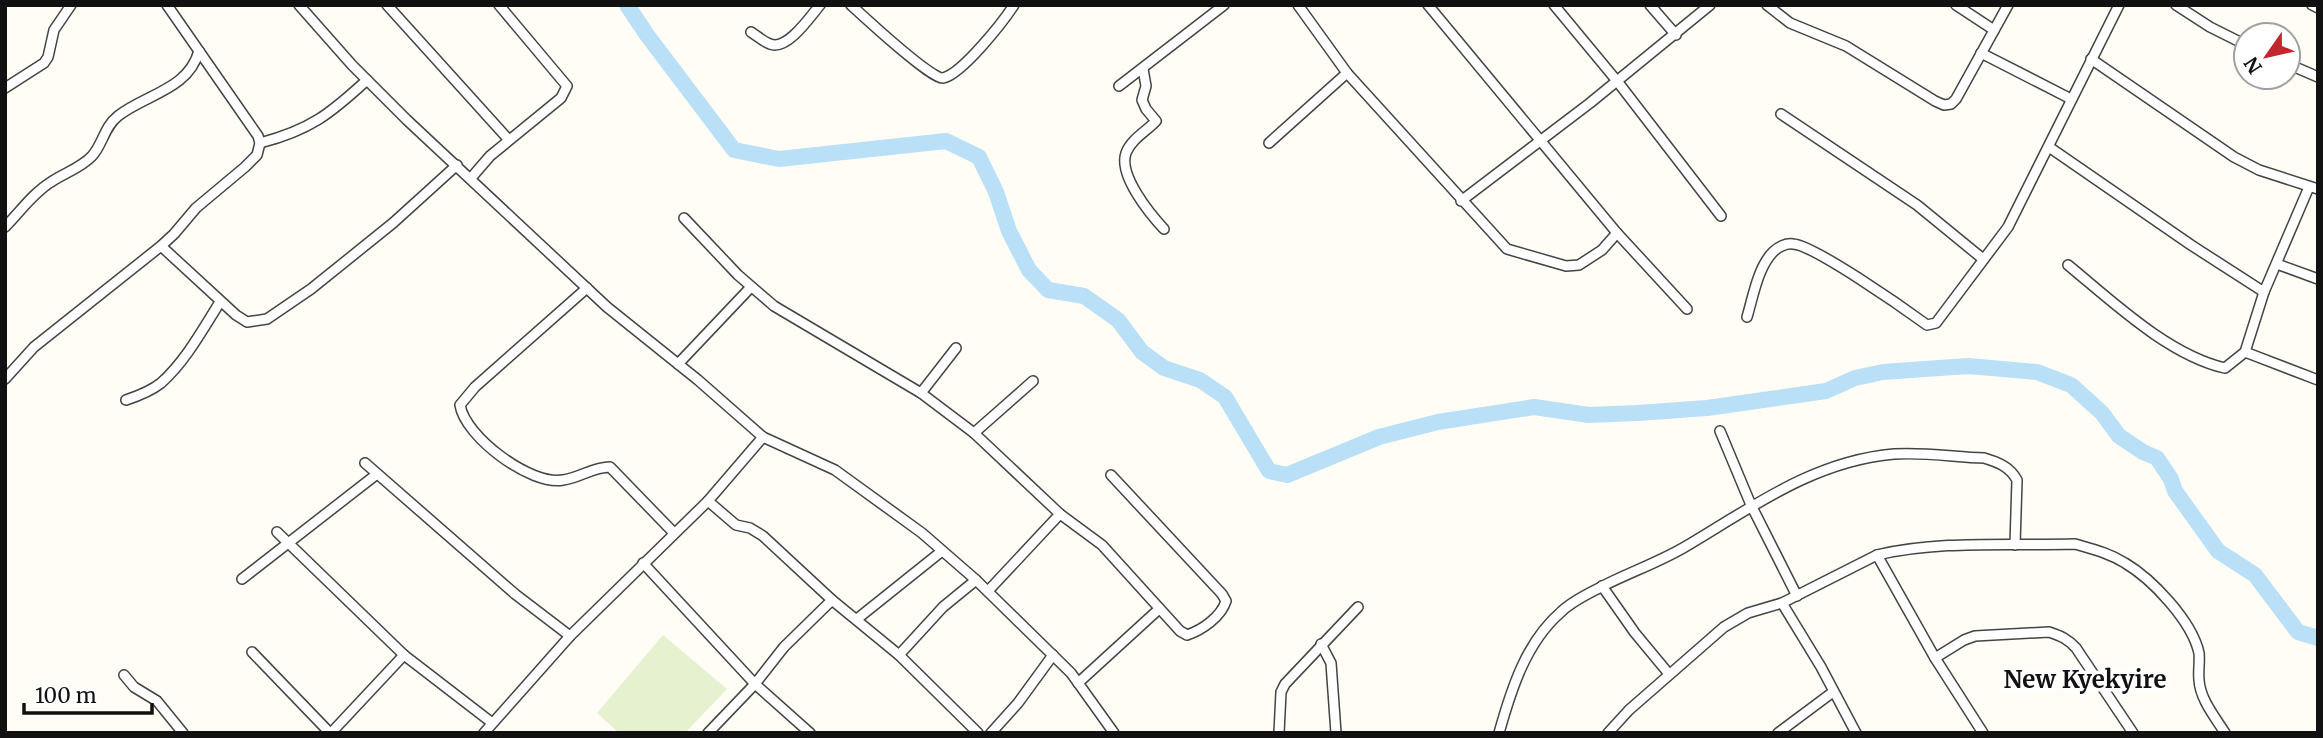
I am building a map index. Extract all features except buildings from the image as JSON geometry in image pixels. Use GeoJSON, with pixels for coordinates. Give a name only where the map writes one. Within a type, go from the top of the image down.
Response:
{"type":"FeatureCollection","features":[{"type":"Feature","properties":{"kind":"street"},"geometry":{"type":"LineString","coordinates":[[5,88],[44,63],[54,30],[71,5]]}},
{"type":"Feature","properties":{"kind":"street"},"geometry":{"type":"LineString","coordinates":[[5,379],[34,347],[161,246],[196,208],[257,155],[260,143],[258,136],[167,5]]}},
{"type":"Feature","properties":{"kind":"street"},"geometry":{"type":"LineString","coordinates":[[299,5],[367,80],[587,288],[763,437],[835,470],[976,580],[1053,655],[1078,683],[1114,733]]}},
{"type":"Feature","properties":{"kind":"street"},"geometry":{"type":"LineString","coordinates":[[387,5],[509,139]]}},
{"type":"Feature","properties":{"kind":"street"},"geometry":{"type":"LineString","coordinates":[[471,178],[509,139],[561,98],[567,86],[499,5]]}},
{"type":"Feature","properties":{"kind":"street"},"geometry":{"type":"LineString","coordinates":[[751,32],[771,45],[780,45],[790,39],[820,5]]}},
{"type":"Feature","properties":{"kind":"street"},"geometry":{"type":"LineString","coordinates":[[851,5],[937,78],[943,78],[954,72],[997,31],[1014,5]]}},
{"type":"Feature","properties":{"kind":"street"},"geometry":{"type":"LineString","coordinates":[[1119,86],[1224,5]]}},
{"type":"Feature","properties":{"kind":"street"},"geometry":{"type":"LineString","coordinates":[[1298,5],[1347,73],[1507,249],[1566,266],[1578,265],[1602,250],[1616,233]]}},
{"type":"Feature","properties":{"kind":"street"},"geometry":{"type":"LineString","coordinates":[[1428,5],[1616,233],[1687,309]]}},
{"type":"Feature","properties":{"kind":"street"},"geometry":{"type":"LineString","coordinates":[[1554,5],[1617,81],[1721,216]]}},
{"type":"Feature","properties":{"kind":"street"},"geometry":{"type":"LineString","coordinates":[[1650,5],[1676,35]]}},
{"type":"Feature","properties":{"kind":"street"},"geometry":{"type":"LineString","coordinates":[[1461,201],[1676,35],[1710,5]]}},
{"type":"Feature","properties":{"kind":"street"},"geometry":{"type":"LineString","coordinates":[[1767,5],[1790,23],[1846,46],[1927,97],[1944,104],[1951,104],[1956,99],[2008,5]]}},
{"type":"Feature","properties":{"kind":"street"},"geometry":{"type":"LineString","coordinates":[[1956,5],[1994,30]]}},
{"type":"Feature","properties":{"kind":"street"},"geometry":{"type":"LineString","coordinates":[[1747,317],[1763,270],[1773,252],[1786,244],[1795,243],[1827,260],[1930,326],[1936,323],[2007,227],[2119,5]]}},
{"type":"Feature","properties":{"kind":"street"},"geometry":{"type":"LineString","coordinates":[[2176,5],[2232,38]]}},
{"type":"Feature","properties":{"kind":"street"},"geometry":{"type":"LineString","coordinates":[[2312,5],[2318,8]]}},
{"type":"Feature","properties":{"kind":"street"},"geometry":{"type":"LineString","coordinates":[[5,227],[38,192],[94,154],[107,127],[120,115],[162,92],[190,72],[199,51]]}},
{"type":"Feature","properties":{"kind":"street"},"geometry":{"type":"LineString","coordinates":[[1981,53],[2071,99]]}},
{"type":"Feature","properties":{"kind":"street"},"geometry":{"type":"LineString","coordinates":[[2068,265],[2134,319],[2180,349],[2225,368],[2245,352],[2264,292],[2313,188],[2259,170],[2234,157],[2091,59]]}},
{"type":"Feature","properties":{"kind":"street"},"geometry":{"type":"LineString","coordinates":[[1143,69],[1146,86],[1142,100],[1156,121],[1126,151],[1124,162],[1127,173],[1149,213],[1164,229]]}},
{"type":"Feature","properties":{"kind":"street"},"geometry":{"type":"LineString","coordinates":[[1269,143],[1347,73]]}},
{"type":"Feature","properties":{"kind":"street"},"geometry":{"type":"LineString","coordinates":[[260,143],[310,126],[333,111],[367,80]]}},
{"type":"Feature","properties":{"kind":"street"},"geometry":{"type":"LineString","coordinates":[[1781,114],[1917,205],[1983,259]]}},
{"type":"Feature","properties":{"kind":"street"},"geometry":{"type":"LineString","coordinates":[[2049,147],[2264,292]]}},
{"type":"Feature","properties":{"kind":"street"},"geometry":{"type":"LineString","coordinates":[[161,246],[206,285],[220,302],[247,322],[267,319],[311,289],[393,223],[457,165]]}},
{"type":"Feature","properties":{"kind":"street"},"geometry":{"type":"LineString","coordinates":[[684,218],[751,287],[774,306],[921,393],[974,433],[1060,514],[1102,545],[1180,631],[1187,635],[1197,631],[1224,608],[1226,601],[1111,475]]}},
{"type":"Feature","properties":{"kind":"street"},"geometry":{"type":"LineString","coordinates":[[2277,264],[2318,279]]}},
{"type":"Feature","properties":{"kind":"street"},"geometry":{"type":"LineString","coordinates":[[678,364],[751,287]]}},
{"type":"Feature","properties":{"kind":"street"},"geometry":{"type":"LineString","coordinates":[[587,288],[475,387],[460,405],[462,416],[468,426],[506,461],[539,477],[562,481],[602,467],[610,467],[674,533]]}},
{"type":"Feature","properties":{"kind":"street"},"geometry":{"type":"LineString","coordinates":[[126,400],[160,384],[175,368],[220,302]]}},
{"type":"Feature","properties":{"kind":"street"},"geometry":{"type":"LineString","coordinates":[[921,393],[956,348]]}},
{"type":"Feature","properties":{"kind":"street"},"geometry":{"type":"LineString","coordinates":[[2245,352],[2318,380]]}},
{"type":"Feature","properties":{"kind":"street"},"geometry":{"type":"LineString","coordinates":[[974,433],[1033,381]]}},
{"type":"Feature","properties":{"kind":"street"},"geometry":{"type":"LineString","coordinates":[[1720,431],[1751,505],[1797,596]]}},
{"type":"Feature","properties":{"kind":"street"},"geometry":{"type":"LineString","coordinates":[[484,733],[569,636],[708,501],[763,437]]}},
{"type":"Feature","properties":{"kind":"street"},"geometry":{"type":"LineString","coordinates":[[1499,733],[1510,693],[1545,628],[1563,610],[1602,586],[1681,549],[1751,505],[1807,476],[1863,458],[1896,454],[1984,458],[2006,467],[2017,480],[2015,545]]}},
{"type":"Feature","properties":{"kind":"street"},"geometry":{"type":"LineString","coordinates":[[365,463],[515,594],[569,636]]}},
{"type":"Feature","properties":{"kind":"street"},"geometry":{"type":"LineString","coordinates":[[242,579],[377,474]]}},
{"type":"Feature","properties":{"kind":"street"},"geometry":{"type":"LineString","coordinates":[[708,501],[736,525],[750,528],[763,536],[832,600],[899,655],[978,733]]}},
{"type":"Feature","properties":{"kind":"street"},"geometry":{"type":"LineString","coordinates":[[988,591],[1060,514]]}},
{"type":"Feature","properties":{"kind":"street"},"geometry":{"type":"LineString","coordinates":[[278,532],[404,654],[491,722]]}},
{"type":"Feature","properties":{"kind":"street"},"geometry":{"type":"LineString","coordinates":[[1608,733],[1629,710],[1724,627],[1748,613],[1797,596],[1877,555],[1943,545],[2075,544],[2125,563],[2145,577],[2175,609],[2193,637],[2199,653],[2199,681],[2203,695],[2225,733]]}},
{"type":"Feature","properties":{"kind":"street"},"geometry":{"type":"LineString","coordinates":[[857,619],[942,551]]}},
{"type":"Feature","properties":{"kind":"street"},"geometry":{"type":"LineString","coordinates":[[1877,555],[1983,733]]}},
{"type":"Feature","properties":{"kind":"street"},"geometry":{"type":"LineString","coordinates":[[643,563],[755,684],[810,733]]}},
{"type":"Feature","properties":{"kind":"street"},"geometry":{"type":"LineString","coordinates":[[899,655],[943,607],[976,580]]}},
{"type":"Feature","properties":{"kind":"street"},"geometry":{"type":"LineString","coordinates":[[1602,586],[1635,634],[1669,674]]}},
{"type":"Feature","properties":{"kind":"street"},"geometry":{"type":"LineString","coordinates":[[708,733],[755,684],[784,647],[832,600]]}},
{"type":"Feature","properties":{"kind":"street"},"geometry":{"type":"LineString","coordinates":[[1782,603],[1856,733]]}},
{"type":"Feature","properties":{"kind":"street"},"geometry":{"type":"LineString","coordinates":[[1279,733],[1281,692],[1284,684],[1358,607]]}},
{"type":"Feature","properties":{"kind":"street"},"geometry":{"type":"LineString","coordinates":[[1078,683],[1160,609]]}},
{"type":"Feature","properties":{"kind":"street"},"geometry":{"type":"LineString","coordinates":[[1936,658],[1975,636],[2028,632],[2049,632],[2060,636],[2069,640],[2076,648],[2133,733]]}},
{"type":"Feature","properties":{"kind":"street"},"geometry":{"type":"LineString","coordinates":[[1321,644],[1331,663],[1336,733]]}},
{"type":"Feature","properties":{"kind":"street"},"geometry":{"type":"LineString","coordinates":[[252,652],[331,733],[404,654]]}},
{"type":"Feature","properties":{"kind":"street"},"geometry":{"type":"LineString","coordinates":[[991,733],[1018,703],[1053,655]]}},
{"type":"Feature","properties":{"kind":"street"},"geometry":{"type":"LineString","coordinates":[[124,675],[134,687],[157,701],[183,733]]}},
{"type":"Feature","properties":{"kind":"street"},"geometry":{"type":"LineString","coordinates":[[1778,733],[1833,692]]}},
{"type":"Feature","properties":{"kind":"green space"},"geometry":{"type":"Polygon","coordinates":[[[663,635],[727,689],[685,733],[619,733],[597,713],[663,635]]]}},
{"type":"Feature","properties":{"kind":"waterway"},"geometry":{"type":"LineString","coordinates":[[627,5],[734,150],[779,159],[946,141],[979,157],[996,192],[1009,231],[1029,270],[1048,290],[1084,296],[1118,320],[1142,352],[1164,368],[1200,380],[1225,397],[1269,471],[1287,475],[1379,437],[1438,422],[1534,407],[1589,415],[1638,413],[1707,408],[1826,391],[1855,378],[1883,372],[1968,366],[2037,372],[2071,385],[2102,413],[2119,436],[2157,458],[2171,479],[2175,491],[2218,551],[2255,575],[2298,632],[2318,638]]}},
{"type":"Feature","properties":{"kind":"district","name":"New Kyekyire"},"geometry":{"type":"Point","coordinates":[2085,680]}}]}
